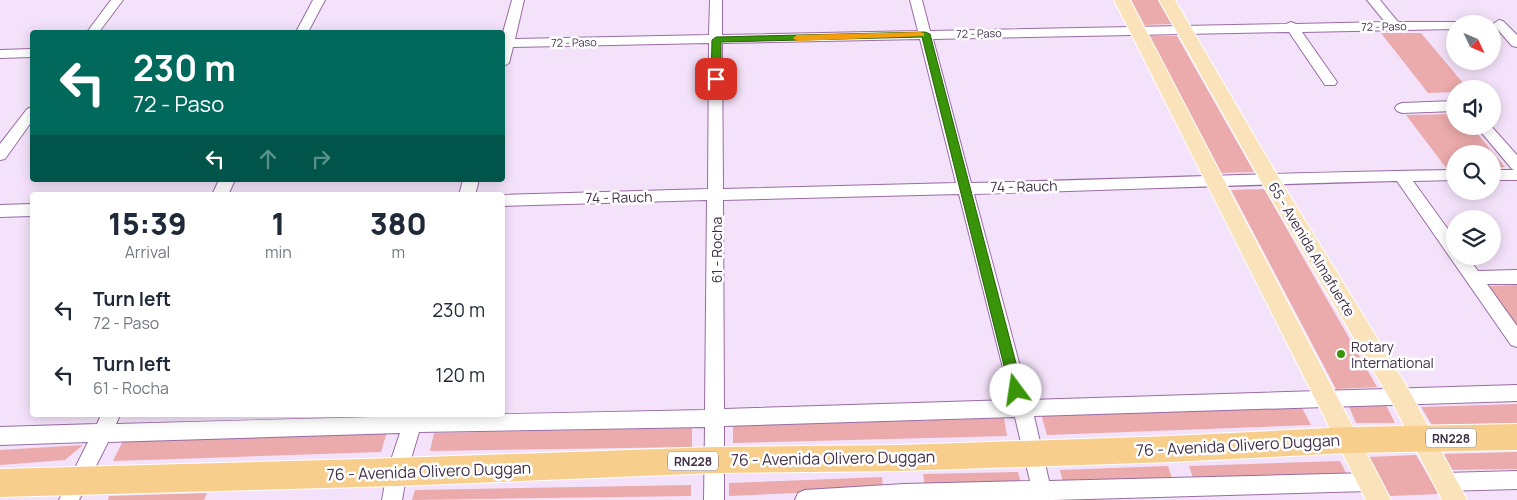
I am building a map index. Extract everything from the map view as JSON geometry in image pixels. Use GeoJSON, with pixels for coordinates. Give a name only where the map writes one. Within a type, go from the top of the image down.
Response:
{"type":"FeatureCollection","features":[{"type":"Feature","properties":{"kind":"highway","name":"76 - Avenida Olivero Duggan"},"geometry":{"type":"LineString","coordinates":[[0,483],[75,490],[397,472],[715,460],[899,458],[1349,440],[1517,437]]}},
{"type":"Feature","properties":{"kind":"main road"},"geometry":{"type":"LineString","coordinates":[[1122,0],[1379,500]]}},
{"type":"Feature","properties":{"kind":"main road","name":"65 - Avenida Almafuerte"},"geometry":{"type":"LineString","coordinates":[[1167,0],[1269,178],[1401,397],[1421,439],[1455,500]]}},
{"type":"Feature","properties":{"kind":"street"},"geometry":{"type":"LineString","coordinates":[[94,30],[117,0]]}},
{"type":"Feature","properties":{"kind":"street"},"geometry":{"type":"LineString","coordinates":[[303,30],[319,0]]}},
{"type":"Feature","properties":{"kind":"street"},"geometry":{"type":"LineString","coordinates":[[505,43],[518,0]]}},
{"type":"Feature","properties":{"kind":"street","name":"61 - Rocha"},"geometry":{"type":"LineString","coordinates":[[714,500],[716,0]]}},
{"type":"Feature","properties":{"kind":"street"},"geometry":{"type":"LineString","coordinates":[[916,0],[1034,453],[1042,495]]}},
{"type":"Feature","properties":{"kind":"street"},"geometry":{"type":"LineString","coordinates":[[1373,0],[1394,25]]}},
{"type":"Feature","properties":{"kind":"street"},"geometry":{"type":"LineString","coordinates":[[1501,24],[1517,24]]}},
{"type":"Feature","properties":{"kind":"street","name":"72 - Paso"},"geometry":{"type":"LineString","coordinates":[[505,43],[1184,30],[1291,26],[1446,25]]}},
{"type":"Feature","properties":{"kind":"street"},"geometry":{"type":"LineString","coordinates":[[1291,26],[1330,82]]}},
{"type":"Feature","properties":{"kind":"street"},"geometry":{"type":"LineString","coordinates":[[1501,29],[1517,43]]}},
{"type":"Feature","properties":{"kind":"street"},"geometry":{"type":"LineString","coordinates":[[0,54],[30,53]]}},
{"type":"Feature","properties":{"kind":"street"},"geometry":{"type":"LineString","coordinates":[[1402,108],[1446,106]]}},
{"type":"Feature","properties":{"kind":"street"},"geometry":{"type":"LineString","coordinates":[[0,155],[30,115]]}},
{"type":"Feature","properties":{"kind":"street"},"geometry":{"type":"LineString","coordinates":[[1491,135],[1517,165]]}},
{"type":"Feature","properties":{"kind":"street"},"geometry":{"type":"LineString","coordinates":[[1401,175],[1446,239]]}},
{"type":"Feature","properties":{"kind":"street","name":"74 - Rauch"},"geometry":{"type":"LineString","coordinates":[[505,200],[1215,182],[1269,178],[1446,175]]}},
{"type":"Feature","properties":{"kind":"street"},"geometry":{"type":"LineString","coordinates":[[1501,175],[1517,175]]}},
{"type":"Feature","properties":{"kind":"street"},"geometry":{"type":"LineString","coordinates":[[0,211],[30,210]]}},
{"type":"Feature","properties":{"kind":"street"},"geometry":{"type":"LineString","coordinates":[[1465,265],[1517,340]]}},
{"type":"Feature","properties":{"kind":"street"},"geometry":{"type":"LineString","coordinates":[[1474,278],[1517,277]]}},
{"type":"Feature","properties":{"kind":"street"},"geometry":{"type":"LineString","coordinates":[[0,436],[414,420],[715,418],[1327,397],[1401,397],[1517,393]]}},
{"type":"Feature","properties":{"kind":"street"},"geometry":{"type":"LineString","coordinates":[[75,490],[110,417]]}},
{"type":"Feature","properties":{"kind":"street"},"geometry":{"type":"LineString","coordinates":[[392,500],[397,472],[414,420]]}},
{"type":"Feature","properties":{"kind":"street"},"geometry":{"type":"LineString","coordinates":[[1444,482],[1517,480]]}},
{"type":"Feature","properties":{"kind":"street"},"geometry":{"type":"LineString","coordinates":[[805,500],[904,494],[1042,495],[1369,482]]}},
{"type":"Feature","properties":{"kind":"shaded area"},"geometry":{"type":"Polygon","coordinates":[[[1131,0],[1158,0],[1172,24],[1144,25],[1131,0]]]}},
{"type":"Feature","properties":{"kind":"shaded area"},"geometry":{"type":"Polygon","coordinates":[[[1381,33],[1421,33],[1446,63],[1446,70],[1452,70],[1460,80],[1446,80],[1446,92],[1428,93],[1381,33]]]}},
{"type":"Feature","properties":{"kind":"shaded area"},"geometry":{"type":"Polygon","coordinates":[[[1148,36],[1177,36],[1254,172],[1221,173],[1148,36]]]}},
{"type":"Feature","properties":{"kind":"shaded area"},"geometry":{"type":"Polygon","coordinates":[[[1446,114],[1446,135],[1478,135],[1487,145],[1446,145],[1446,168],[1406,115],[1446,114]]]}},
{"type":"Feature","properties":{"kind":"shaded area"},"geometry":{"type":"Polygon","coordinates":[[[1264,189],[1377,387],[1336,389],[1231,190],[1264,189]]]}},
{"type":"Feature","properties":{"kind":"shaded area"},"geometry":{"type":"Polygon","coordinates":[[[1517,285],[1517,326],[1488,286],[1517,285]]]}},
{"type":"Feature","properties":{"kind":"shaded area"},"geometry":{"type":"Polygon","coordinates":[[[1347,402],[1385,403],[1395,423],[1356,423],[1347,402]]]}},
{"type":"Feature","properties":{"kind":"shaded area"},"geometry":{"type":"Polygon","coordinates":[[[1300,404],[1311,425],[1047,435],[1041,414],[1300,404]]]}},
{"type":"Feature","properties":{"kind":"shaded area"},"geometry":{"type":"Polygon","coordinates":[[[1517,404],[1517,423],[1432,425],[1421,407],[1517,404]]]}},
{"type":"Feature","properties":{"kind":"shaded area"},"geometry":{"type":"Polygon","coordinates":[[[1004,418],[1007,436],[733,443],[733,426],[1004,418]]]}},
{"type":"Feature","properties":{"kind":"shaded area"},"geometry":{"type":"Polygon","coordinates":[[[692,428],[692,447],[430,451],[434,433],[692,428]]]}},
{"type":"Feature","properties":{"kind":"shaded area"},"geometry":{"type":"Polygon","coordinates":[[[387,432],[381,452],[113,461],[123,441],[387,432]]]}},
{"type":"Feature","properties":{"kind":"shaded area"},"geometry":{"type":"Polygon","coordinates":[[[83,445],[65,460],[0,465],[0,450],[83,445]]]}},
{"type":"Feature","properties":{"kind":"shaded area"},"geometry":{"type":"Polygon","coordinates":[[[1517,452],[1517,469],[1451,470],[1442,454],[1517,452]]]}},
{"type":"Feature","properties":{"kind":"shaded area"},"geometry":{"type":"Polygon","coordinates":[[[1416,455],[1439,494],[1390,496],[1368,457],[1416,455]]]}},
{"type":"Feature","properties":{"kind":"shaded area"},"geometry":{"type":"Polygon","coordinates":[[[1340,461],[1346,473],[1193,478],[1189,466],[1340,461]]]}},
{"type":"Feature","properties":{"kind":"shaded area"},"geometry":{"type":"Polygon","coordinates":[[[1168,466],[1172,478],[1063,482],[1060,470],[1168,466]]]}},
{"type":"Feature","properties":{"kind":"shaded area"},"geometry":{"type":"Polygon","coordinates":[[[1018,472],[1021,483],[925,486],[923,474],[1018,472]]]}},
{"type":"Feature","properties":{"kind":"shaded area"},"geometry":{"type":"Polygon","coordinates":[[[882,477],[883,489],[729,496],[729,483],[882,477]]]}},
{"type":"Feature","properties":{"kind":"shaded area"},"geometry":{"type":"Polygon","coordinates":[[[691,485],[691,496],[412,500],[415,490],[691,485]]]}},
{"type":"Feature","properties":{"kind":"shaded area"},"geometry":{"type":"Polygon","coordinates":[[[207,493],[204,500],[108,500],[109,496],[207,493]]]}},
{"type":"Feature","properties":{"kind":"slow traffic"},"geometry":{"type":"LineString","coordinates":[[797,38],[920,35]]}},
{"type":"Feature","properties":{"kind":"place","name":"Rotary International"},"geometry":{"type":"Point","coordinates":[1341,354]}},
{"type":"Feature","properties":{"kind":"route"},"geometry":{"type":"LineString","coordinates":[[716,79],[716,40],[925,34],[1016,390]]}}]}
